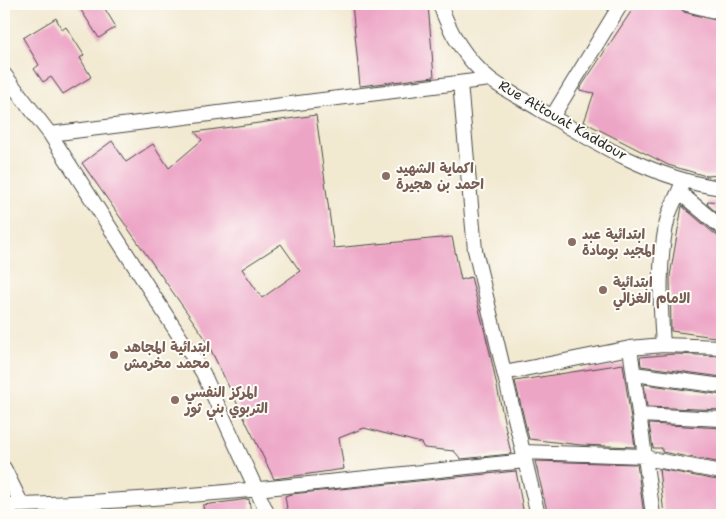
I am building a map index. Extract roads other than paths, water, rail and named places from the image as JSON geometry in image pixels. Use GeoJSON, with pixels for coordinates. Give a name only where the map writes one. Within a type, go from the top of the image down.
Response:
{"type":"FeatureCollection","features":[{"type":"Feature","properties":{"kind":"street","name":"Rue Attouat Kaddour"},"geometry":{"type":"LineString","coordinates":[[440,4],[460,46],[490,79],[552,116],[681,187],[722,188]]}},
{"type":"Feature","properties":{"kind":"street"},"geometry":{"type":"LineString","coordinates":[[552,116],[621,4]]}},
{"type":"Feature","properties":{"kind":"street"},"geometry":{"type":"LineString","coordinates":[[687,4],[722,13]]}},
{"type":"Feature","properties":{"kind":"street"},"geometry":{"type":"LineString","coordinates":[[4,74],[50,134],[203,373],[268,515]]}},
{"type":"Feature","properties":{"kind":"street"},"geometry":{"type":"LineString","coordinates":[[50,134],[490,79]]}},
{"type":"Feature","properties":{"kind":"street"},"geometry":{"type":"LineString","coordinates":[[460,83],[475,250],[538,515]]}},
{"type":"Feature","properties":{"kind":"street"},"geometry":{"type":"LineString","coordinates":[[663,345],[661,274],[663,252],[668,219],[681,187],[722,228]]}},
{"type":"Feature","properties":{"kind":"street"},"geometry":{"type":"LineString","coordinates":[[504,374],[630,348],[663,345],[722,346]]}},
{"type":"Feature","properties":{"kind":"street"},"geometry":{"type":"LineString","coordinates":[[630,348],[653,515]]}},
{"type":"Feature","properties":{"kind":"street"},"geometry":{"type":"LineString","coordinates":[[634,374],[722,386]]}},
{"type":"Feature","properties":{"kind":"street"},"geometry":{"type":"LineString","coordinates":[[639,415],[722,420]]}},
{"type":"Feature","properties":{"kind":"street"},"geometry":{"type":"LineString","coordinates":[[4,505],[30,508],[256,489],[524,457],[645,457],[722,472]]}},
{"type":"Feature","properties":{"kind":"street"},"geometry":{"type":"LineString","coordinates":[[4,468],[30,508]]}},
{"type":"Feature","properties":{"kind":"place","name":"اكماية الشهيد احمد بن هجيرة"},"geometry":{"type":"Point","coordinates":[386,176]}},
{"type":"Feature","properties":{"kind":"place","name":"ابتدائية عبد المجيد بومادة"},"geometry":{"type":"Point","coordinates":[572,242]}},
{"type":"Feature","properties":{"kind":"place","name":"ابتدائية الامام الغزالي"},"geometry":{"type":"Point","coordinates":[603,290]}},
{"type":"Feature","properties":{"kind":"place","name":"ابتدائية المجاهد محمد مخرمش"},"geometry":{"type":"Point","coordinates":[114,355]}},
{"type":"Feature","properties":{"kind":"place","name":"المركز النفسي التربوي بني ثور"},"geometry":{"type":"Point","coordinates":[175,400]}}]}
